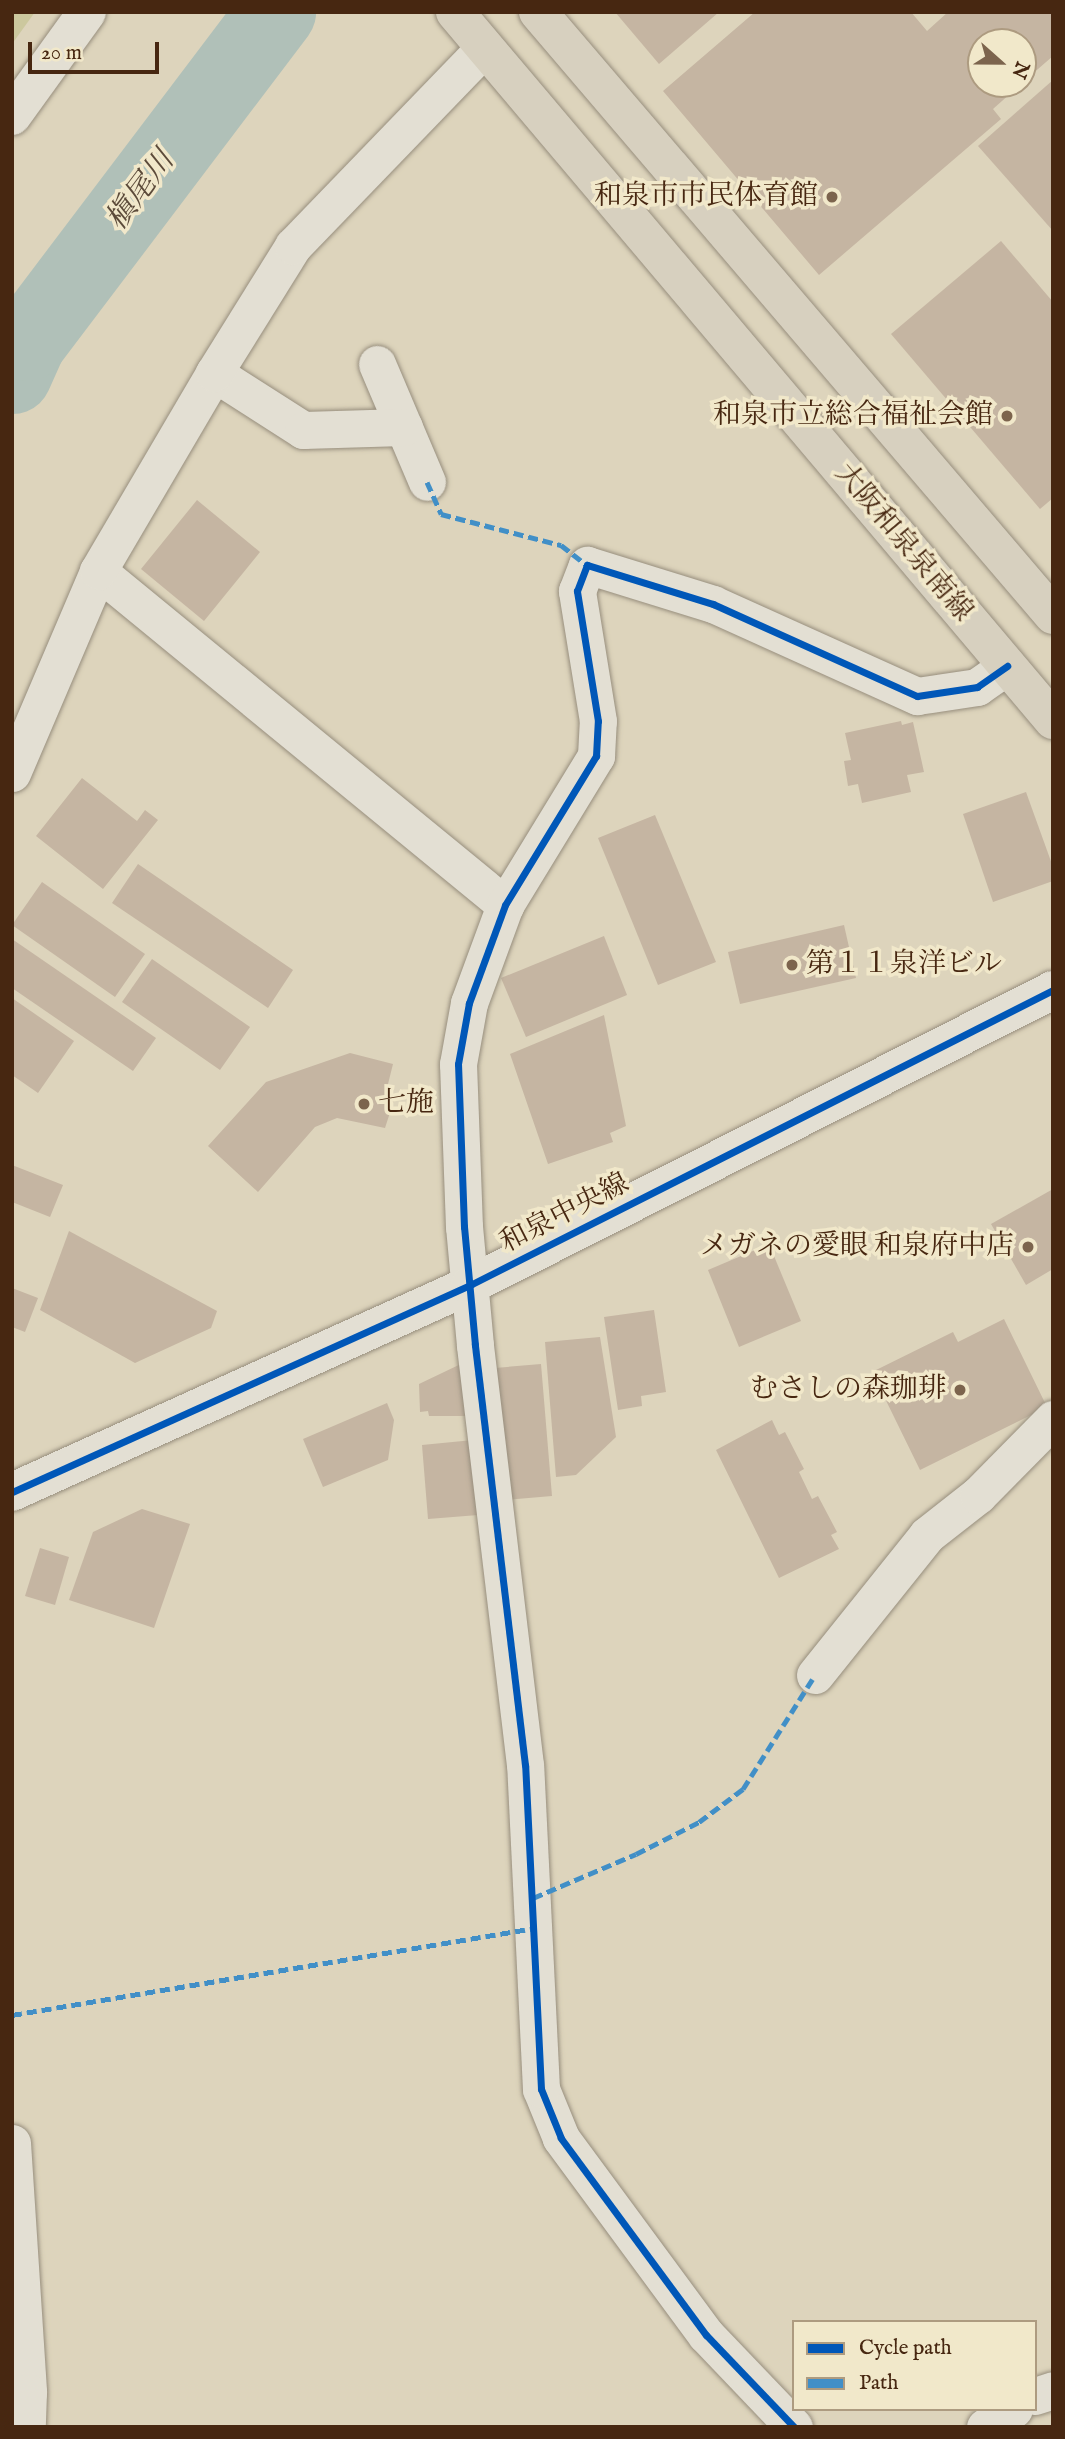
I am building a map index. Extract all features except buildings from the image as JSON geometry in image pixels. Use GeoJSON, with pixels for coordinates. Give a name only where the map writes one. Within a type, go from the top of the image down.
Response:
{"type":"FeatureCollection","features":[{"type":"Feature","properties":{"kind":"main road"},"geometry":{"type":"LineString","coordinates":[[538,12],[1053,615]]}},
{"type":"Feature","properties":{"kind":"main road","name":"大阪和泉泉南線"},"geometry":{"type":"LineString","coordinates":[[471,31],[1053,720]]}},
{"type":"Feature","properties":{"kind":"street"},"geometry":{"type":"LineString","coordinates":[[12,116],[87,12]]}},
{"type":"Feature","properties":{"kind":"street"},"geometry":{"type":"LineString","coordinates":[[12,774],[98,571],[214,373],[293,246],[471,31]]}},
{"type":"Feature","properties":{"kind":"street"},"geometry":{"type":"LineString","coordinates":[[377,364],[427,482]]}},
{"type":"Feature","properties":{"kind":"street"},"geometry":{"type":"LineString","coordinates":[[214,373],[303,430],[404,427]]}},
{"type":"Feature","properties":{"kind":"street"},"geometry":{"type":"LineString","coordinates":[[794,2427],[706,2336],[561,2138],[541,2089],[525,1765],[464,1227],[458,1064],[468,1003],[505,905],[596,756],[598,721],[577,591],[587,565],[713,604],[917,696],[977,687],[1007,666]]}},
{"type":"Feature","properties":{"kind":"street"},"geometry":{"type":"LineString","coordinates":[[98,571],[505,905]]}},
{"type":"Feature","properties":{"kind":"street","name":"和泉中央線"},"geometry":{"type":"LineString","coordinates":[[12,1492],[470,1286],[1053,990]]}},
{"type":"Feature","properties":{"kind":"street"},"geometry":{"type":"LineString","coordinates":[[815,1675],[927,1535],[978,1495],[1053,1419]]}},
{"type":"Feature","properties":{"kind":"street"},"geometry":{"type":"LineString","coordinates":[[12,2143],[28,2392],[27,2427]]}},
{"type":"Feature","properties":{"kind":"street"},"geometry":{"type":"LineString","coordinates":[[985,2427],[1011,2411]]}},
{"type":"Feature","properties":{"kind":"shaded area"},"geometry":{"type":"Polygon","coordinates":[[[12,12],[35,12],[12,44],[12,12]]]}},
{"type":"Feature","properties":{"kind":"waterway","name":"槇尾川"},"geometry":{"type":"LineString","coordinates":[[12,374],[27,341],[276,12]]}},
{"type":"Feature","properties":{"kind":"marked path"},"geometry":{"type":"LineString","coordinates":[[427,482],[441,514],[561,545],[587,565]]}},
{"type":"Feature","properties":{"kind":"marked path"},"geometry":{"type":"LineString","coordinates":[[533,1898],[636,1854],[699,1822],[743,1789],[815,1675]]}},
{"type":"Feature","properties":{"kind":"marked path"},"geometry":{"type":"LineString","coordinates":[[12,2015],[535,1928]]}},
{"type":"Feature","properties":{"kind":"cycle path"},"geometry":{"type":"LineString","coordinates":[[794,2427],[706,2335],[561,2138],[541,2089],[525,1765],[475,1345],[464,1227],[458,1064],[469,1003],[505,905],[596,756],[598,721],[577,591],[587,565],[713,604],[917,696],[977,687],[1007,666]]}},
{"type":"Feature","properties":{"kind":"cycle path"},"geometry":{"type":"LineString","coordinates":[[12,1492],[470,1285],[1053,990]]}},
{"type":"Feature","properties":{"kind":"place","name":"和泉市市民体育館"},"geometry":{"type":"Point","coordinates":[832,197]}},
{"type":"Feature","properties":{"kind":"place","name":"和泉市立総合福祉会館"},"geometry":{"type":"Point","coordinates":[1007,416]}},
{"type":"Feature","properties":{"kind":"place","name":"第１１泉洋ビル"},"geometry":{"type":"Point","coordinates":[792,965]}},
{"type":"Feature","properties":{"kind":"place","name":"七施"},"geometry":{"type":"Point","coordinates":[364,1104]}},
{"type":"Feature","properties":{"kind":"place","name":"メガネの愛眼 和泉府中店"},"geometry":{"type":"Point","coordinates":[1028,1247]}},
{"type":"Feature","properties":{"kind":"place","name":"むさしの森珈琲"},"geometry":{"type":"Point","coordinates":[960,1390]}}]}
